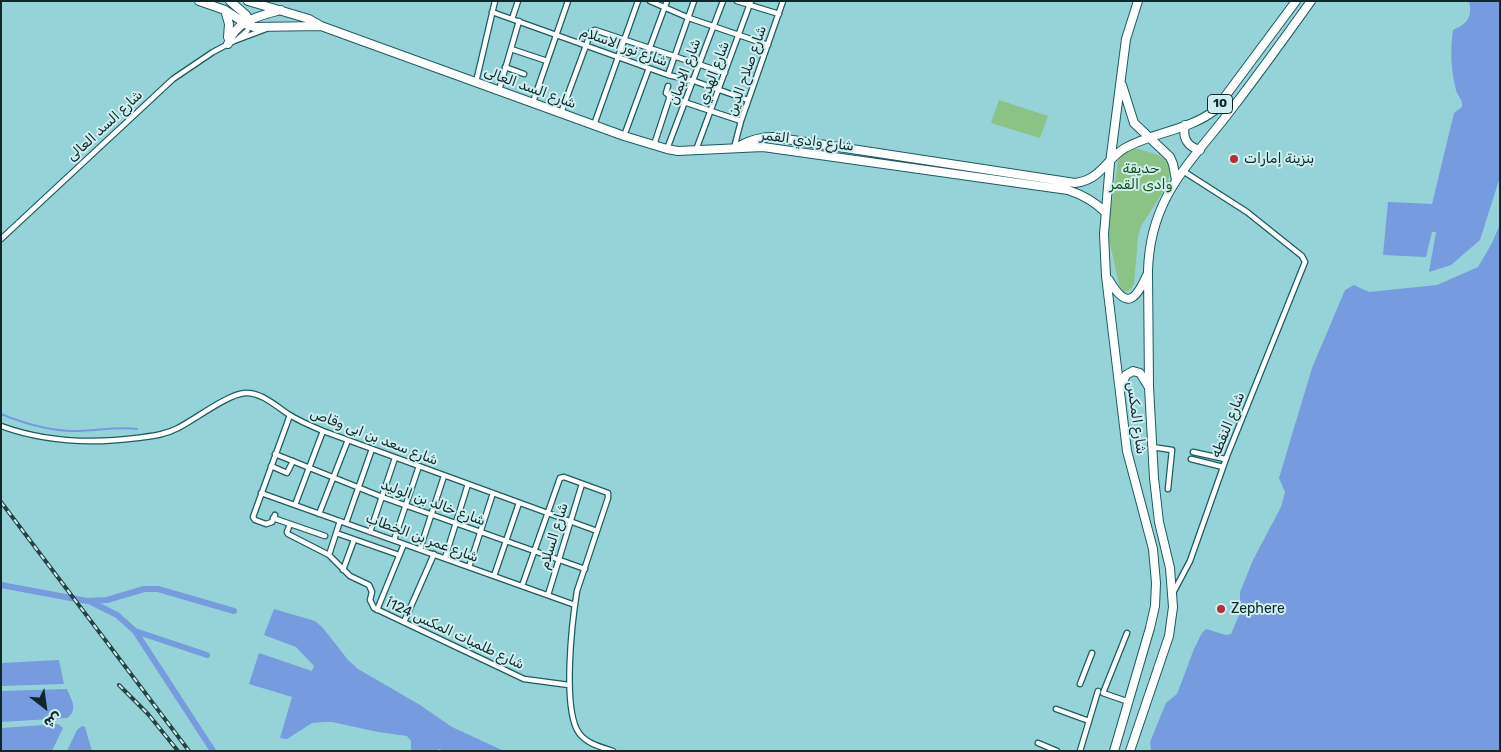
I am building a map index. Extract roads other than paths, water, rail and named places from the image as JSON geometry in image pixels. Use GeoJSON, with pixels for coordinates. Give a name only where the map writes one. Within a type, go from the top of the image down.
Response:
{"type":"FeatureCollection","features":[{"type":"Feature","properties":{"kind":"main road"},"geometry":{"type":"LineString","coordinates":[[199,1],[225,10],[259,28],[321,26]]}},
{"type":"Feature","properties":{"kind":"main road"},"geometry":{"type":"LineString","coordinates":[[230,1],[246,15],[247,23]]}},
{"type":"Feature","properties":{"kind":"main road","name":"شارع السد العالى"},"geometry":{"type":"LineString","coordinates":[[248,1],[309,19],[321,26],[654,146],[696,151],[734,148]]}},
{"type":"Feature","properties":{"kind":"main road","name":"شارع المكس"},"geometry":{"type":"LineString","coordinates":[[1114,751],[1153,618],[1156,583],[1153,549],[1127,451],[1106,276],[1104,234],[1110,163],[1126,39],[1138,1]]}},
{"type":"Feature","properties":{"kind":"main road","name":"10"},"geometry":{"type":"LineString","coordinates":[[1110,163],[1124,149],[1203,118],[1215,110],[1296,1]]}},
{"type":"Feature","properties":{"kind":"main road","name":"10"},"geometry":{"type":"LineString","coordinates":[[1183,171],[1234,106],[1307,2]]}},
{"type":"Feature","properties":{"kind":"main road"},"geometry":{"type":"LineString","coordinates":[[225,10],[230,29],[229,43]]}},
{"type":"Feature","properties":{"kind":"main road"},"geometry":{"type":"LineString","coordinates":[[229,43],[234,32],[247,23],[280,10]]}},
{"type":"Feature","properties":{"kind":"main road"},"geometry":{"type":"LineString","coordinates":[[1120,81],[1134,124],[1170,157],[1176,180]]}},
{"type":"Feature","properties":{"kind":"main road"},"geometry":{"type":"LineString","coordinates":[[1185,125],[1184,136],[1187,143],[1193,148],[1200,150]]}},
{"type":"Feature","properties":{"kind":"main road","name":"شارع وادي القمر"},"geometry":{"type":"LineString","coordinates":[[734,148],[751,139],[773,137],[1075,183],[1091,179],[1110,163]]}},
{"type":"Feature","properties":{"kind":"main road","name":"شارع وادي القمر"},"geometry":{"type":"LineString","coordinates":[[734,148],[753,146],[771,148],[1068,190],[1082,194],[1105,212]]}},
{"type":"Feature","properties":{"kind":"main road","name":"شارع المكس"},"geometry":{"type":"LineString","coordinates":[[1130,751],[1172,622],[1173,593],[1170,568],[1156,500],[1152,447],[1149,387],[1148,271],[1154,225],[1166,196],[1183,171]]}},
{"type":"Feature","properties":{"kind":"main road"},"geometry":{"type":"LineString","coordinates":[[1106,276],[1120,296],[1125,299],[1136,296],[1148,271]]}},
{"type":"Feature","properties":{"kind":"main road"},"geometry":{"type":"LineString","coordinates":[[1119,392],[1126,375],[1133,371],[1140,373],[1149,387]]}},
{"type":"Feature","properties":{"kind":"street"},"geometry":{"type":"LineString","coordinates":[[476,82],[495,1]]}},
{"type":"Feature","properties":{"kind":"street"},"geometry":{"type":"LineString","coordinates":[[512,19],[518,1]]}},
{"type":"Feature","properties":{"kind":"street"},"geometry":{"type":"LineString","coordinates":[[532,102],[568,1]]}},
{"type":"Feature","properties":{"kind":"street"},"geometry":{"type":"LineString","coordinates":[[594,125],[638,1]]}},
{"type":"Feature","properties":{"kind":"street"},"geometry":{"type":"LineString","coordinates":[[650,1],[689,18],[768,45]]}},
{"type":"Feature","properties":{"kind":"street"},"geometry":{"type":"LineString","coordinates":[[643,66],[667,1]]}},
{"type":"Feature","properties":{"kind":"street"},"geometry":{"type":"LineString","coordinates":[[668,76],[694,1]]}},
{"type":"Feature","properties":{"kind":"street","name":"شارع الايمان"},"geometry":{"type":"LineString","coordinates":[[667,149],[686,103],[722,1]]}},
{"type":"Feature","properties":{"kind":"street"},"geometry":{"type":"LineString","coordinates":[[737,1],[750,3],[779,14]]}},
{"type":"Feature","properties":{"kind":"street","name":"شارع صلاح الدين"},"geometry":{"type":"LineString","coordinates":[[734,148],[741,121],[782,1]]}},
{"type":"Feature","properties":{"kind":"street","name":"شارع الهدي"},"geometry":{"type":"LineString","coordinates":[[696,151],[750,3]]}},
{"type":"Feature","properties":{"kind":"street","name":"شارع نور الاسلام"},"geometry":{"type":"LineString","coordinates":[[492,12],[668,76],[694,81],[748,100]]}},
{"type":"Feature","properties":{"kind":"street"},"geometry":{"type":"LineString","coordinates":[[498,90],[519,21]]}},
{"type":"Feature","properties":{"kind":"street","name":"شارع السد العالى"},"geometry":{"type":"LineString","coordinates":[[1,240],[173,79],[202,58],[229,43],[269,27]]}},
{"type":"Feature","properties":{"kind":"street"},"geometry":{"type":"LineString","coordinates":[[561,112],[591,32],[595,30],[725,73]]}},
{"type":"Feature","properties":{"kind":"street"},"geometry":{"type":"LineString","coordinates":[[511,49],[547,61]]}},
{"type":"Feature","properties":{"kind":"street"},"geometry":{"type":"LineString","coordinates":[[505,67],[524,74]]}},
{"type":"Feature","properties":{"kind":"street"},"geometry":{"type":"LineString","coordinates":[[624,136],[648,68]]}},
{"type":"Feature","properties":{"kind":"street"},"geometry":{"type":"LineString","coordinates":[[668,86],[666,93],[669,97],[741,121]]}},
{"type":"Feature","properties":{"kind":"street"},"geometry":{"type":"LineString","coordinates":[[654,146],[669,97]]}},
{"type":"Feature","properties":{"kind":"street","name":"شارع النقطه"},"geometry":{"type":"LineString","coordinates":[[1173,593],[1190,561],[1225,460],[1305,260],[1246,212],[1183,171]]}},
{"type":"Feature","properties":{"kind":"street","name":"شارع سعد بن ابى وقاص"},"geometry":{"type":"LineString","coordinates":[[1,426],[25,434],[57,440],[89,442],[122,440],[169,432],[231,397],[245,392],[260,396],[290,415],[323,431],[597,531]]}},
{"type":"Feature","properties":{"kind":"street"},"geometry":{"type":"LineString","coordinates":[[290,415],[253,516],[255,520],[266,524],[272,522],[274,517],[326,536]]}},
{"type":"Feature","properties":{"kind":"street"},"geometry":{"type":"LineString","coordinates":[[295,505],[323,431]]}},
{"type":"Feature","properties":{"kind":"street"},"geometry":{"type":"LineString","coordinates":[[319,514],[348,440]]}},
{"type":"Feature","properties":{"kind":"street"},"geometry":{"type":"LineString","coordinates":[[1152,447],[1172,450],[1168,489]]}},
{"type":"Feature","properties":{"kind":"street"},"geometry":{"type":"LineString","coordinates":[[346,523],[372,449]]}},
{"type":"Feature","properties":{"kind":"street"},"geometry":{"type":"LineString","coordinates":[[1192,452],[1225,460]]}},
{"type":"Feature","properties":{"kind":"street","name":"شارع خالد بن الوليد"},"geometry":{"type":"LineString","coordinates":[[275,454],[334,476],[382,497],[585,569]]}},
{"type":"Feature","properties":{"kind":"street"},"geometry":{"type":"LineString","coordinates":[[370,532],[395,458]]}},
{"type":"Feature","properties":{"kind":"street"},"geometry":{"type":"LineString","coordinates":[[1191,459],[1223,467]]}},
{"type":"Feature","properties":{"kind":"street"},"geometry":{"type":"LineString","coordinates":[[271,466],[287,473],[294,461]]}},
{"type":"Feature","properties":{"kind":"street"},"geometry":{"type":"LineString","coordinates":[[394,540],[419,466]]}},
{"type":"Feature","properties":{"kind":"street"},"geometry":{"type":"LineString","coordinates":[[420,549],[444,476]]}},
{"type":"Feature","properties":{"kind":"street"},"geometry":{"type":"LineString","coordinates":[[522,586],[559,479],[563,477],[606,492],[609,496],[575,605],[569,685],[576,727],[589,743],[613,751]]}},
{"type":"Feature","properties":{"kind":"street"},"geometry":{"type":"LineString","coordinates":[[445,558],[468,484]]}},
{"type":"Feature","properties":{"kind":"street","name":"شارع السلام"},"geometry":{"type":"LineString","coordinates":[[548,595],[582,484]]}},
{"type":"Feature","properties":{"kind":"street","name":"شارع عمر بن الخطاب"},"geometry":{"type":"LineString","coordinates":[[261,493],[575,605]]}},
{"type":"Feature","properties":{"kind":"street"},"geometry":{"type":"LineString","coordinates":[[469,567],[493,493]]}},
{"type":"Feature","properties":{"kind":"street"},"geometry":{"type":"LineString","coordinates":[[494,576],[519,503]]}},
{"type":"Feature","properties":{"kind":"street"},"geometry":{"type":"LineString","coordinates":[[329,555],[340,521]]}},
{"type":"Feature","properties":{"kind":"street","name":"شارع طلمبات المكس 124أ"},"geometry":{"type":"LineString","coordinates":[[290,524],[287,533],[329,555],[343,570],[369,585],[372,592],[371,604],[377,610],[524,679],[569,685]]}},
{"type":"Feature","properties":{"kind":"street"},"geometry":{"type":"LineString","coordinates":[[304,541],[308,530]]}},
{"type":"Feature","properties":{"kind":"street"},"geometry":{"type":"LineString","coordinates":[[336,533],[399,556]]}},
{"type":"Feature","properties":{"kind":"street"},"geometry":{"type":"LineString","coordinates":[[343,570],[354,540]]}},
{"type":"Feature","properties":{"kind":"street"},"geometry":{"type":"LineString","coordinates":[[377,610],[404,544]]}},
{"type":"Feature","properties":{"kind":"street"},"geometry":{"type":"LineString","coordinates":[[404,622],[434,554]]}},
{"type":"Feature","properties":{"kind":"street"},"geometry":{"type":"LineString","coordinates":[[1080,751],[1089,721],[1127,633]]}},
{"type":"Feature","properties":{"kind":"street"},"geometry":{"type":"LineString","coordinates":[[1080,684],[1092,652]]}},
{"type":"Feature","properties":{"kind":"street"},"geometry":{"type":"LineString","coordinates":[[1101,692],[1129,702]]}},
{"type":"Feature","properties":{"kind":"street"},"geometry":{"type":"LineString","coordinates":[[1056,708],[1089,721]]}},
{"type":"Feature","properties":{"kind":"street"},"geometry":{"type":"LineString","coordinates":[[1038,743],[1057,751]]}},
{"type":"Feature","properties":{"kind":"water"},"geometry":{"type":"Polygon","coordinates":[[[1469,1],[1500,1],[1500,177],[1480,240],[1451,265],[1429,272],[1436,232],[1432,232],[1426,257],[1383,255],[1388,202],[1432,204],[1454,113],[1462,107],[1453,75],[1452,45],[1453,30],[1468,19],[1470,11],[1469,1]]]}},
{"type":"Feature","properties":{"kind":"water"},"geometry":{"type":"Polygon","coordinates":[[[1500,224],[1500,751],[1151,751],[1150,742],[1166,703],[1177,694],[1202,633],[1206,629],[1226,635],[1231,634],[1240,613],[1240,592],[1253,560],[1281,507],[1285,492],[1279,478],[1312,368],[1345,290],[1354,285],[1369,292],[1437,285],[1478,267],[1492,243],[1500,224]]]}},
{"type":"Feature","properties":{"kind":"water"},"geometry":{"type":"Polygon","coordinates":[[[274,609],[315,621],[358,669],[420,705],[452,727],[504,751],[445,751],[439,749],[437,751],[411,751],[411,741],[407,736],[332,722],[312,723],[287,739],[280,738],[292,697],[249,684],[259,653],[312,671],[314,666],[296,647],[264,635],[274,609]]]}},
{"type":"Feature","properties":{"kind":"water"},"geometry":{"type":"Polygon","coordinates":[[[59,660],[64,684],[1,686],[1,663],[59,660]]]}},
{"type":"Feature","properties":{"kind":"water"},"geometry":{"type":"Polygon","coordinates":[[[67,689],[72,700],[73,712],[67,718],[1,722],[1,691],[67,689]]]}},
{"type":"Feature","properties":{"kind":"water"},"geometry":{"type":"Polygon","coordinates":[[[58,724],[63,728],[52,751],[1,751],[1,728],[58,724]]]}},
{"type":"Feature","properties":{"kind":"water"},"geometry":{"type":"Polygon","coordinates":[[[82,726],[85,727],[92,751],[67,751],[77,730],[82,726]]]}},
{"type":"Feature","properties":{"kind":"waterway"},"geometry":{"type":"LineString","coordinates":[[1,414],[35,426],[61,430],[137,429]]}},
{"type":"Feature","properties":{"kind":"waterway"},"geometry":{"type":"LineString","coordinates":[[1,585],[87,601],[107,600],[144,589],[158,589],[234,611]]}},
{"type":"Feature","properties":{"kind":"waterway"},"geometry":{"type":"LineString","coordinates":[[91,602],[117,615],[135,631],[213,751]]}},
{"type":"Feature","properties":{"kind":"waterway"},"geometry":{"type":"LineString","coordinates":[[135,631],[207,655]]}},
{"type":"Feature","properties":{"kind":"railway"},"geometry":{"type":"LineString","coordinates":[[1,502],[189,751]]}},
{"type":"Feature","properties":{"kind":"railway"},"geometry":{"type":"LineString","coordinates":[[119,685],[148,714],[178,751]]}},
{"type":"Feature","properties":{"kind":"place","name":"بنزينة إمارات"},"geometry":{"type":"Point","coordinates":[1234,159]}},
{"type":"Feature","properties":{"kind":"place","name":"Zephere"},"geometry":{"type":"Point","coordinates":[1221,609]}},
{"type":"Feature","properties":{"kind":"park label","name":"حديقة وادى القمر"},"geometry":{"type":"Point","coordinates":[1141,177]}}]}
